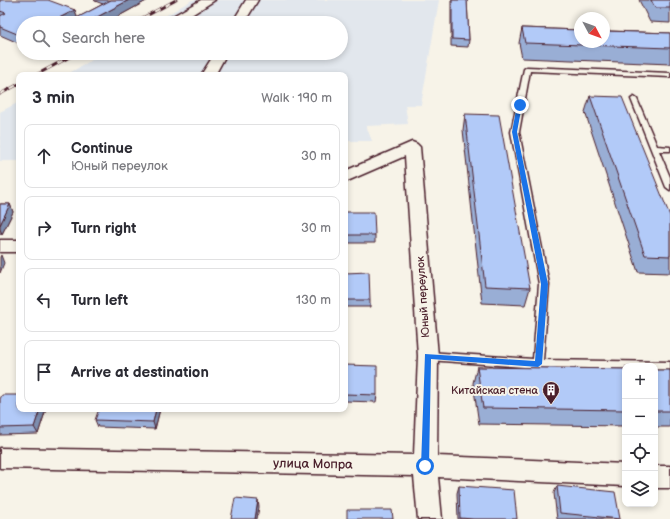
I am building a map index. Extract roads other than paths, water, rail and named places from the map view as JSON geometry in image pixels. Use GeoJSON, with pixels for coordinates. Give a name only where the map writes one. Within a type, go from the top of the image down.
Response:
{"type":"FeatureCollection","features":[{"type":"Feature","properties":{"kind":"street"},"geometry":{"type":"LineString","coordinates":[[182,16],[209,0]]}},
{"type":"Feature","properties":{"kind":"street"},"geometry":{"type":"LineString","coordinates":[[242,16],[252,0]]}},
{"type":"Feature","properties":{"kind":"street"},"geometry":{"type":"LineString","coordinates":[[210,72],[217,60]]}},
{"type":"Feature","properties":{"kind":"street","name":"Юный переулок"},"geometry":{"type":"LineString","coordinates":[[348,176],[412,147],[428,356],[425,466],[430,519]]}},
{"type":"Feature","properties":{"kind":"street"},"geometry":{"type":"LineString","coordinates":[[0,246],[16,246]]}},
{"type":"Feature","properties":{"kind":"street","name":"улица Мопра"},"geometry":{"type":"LineString","coordinates":[[0,458],[425,466],[622,475]]}},
{"type":"Feature","properties":{"kind":"street"},"geometry":{"type":"LineString","coordinates":[[658,477],[670,477]]}},
{"type":"Feature","properties":{"kind":"lane"},"geometry":{"type":"LineString","coordinates":[[538,364],[544,284],[515,132],[526,70],[670,75]]}},
{"type":"Feature","properties":{"kind":"lane"},"geometry":{"type":"LineString","coordinates":[[634,99],[670,187]]}},
{"type":"Feature","properties":{"kind":"lane"},"geometry":{"type":"LineString","coordinates":[[654,148],[670,149]]}},
{"type":"Feature","properties":{"kind":"lane"},"geometry":{"type":"LineString","coordinates":[[428,356],[538,364],[670,366]]}},
{"type":"Feature","properties":{"kind":"railway"},"geometry":{"type":"LineString","coordinates":[[146,16],[176,0]]}},
{"type":"Feature","properties":{"kind":"railway"},"geometry":{"type":"LineString","coordinates":[[42,72],[64,60]]}},
{"type":"Feature","properties":{"kind":"railway"},"geometry":{"type":"LineString","coordinates":[[0,94],[16,86]]}},
{"type":"Feature","properties":{"kind":"place","name":"Китайская стена"},"geometry":{"type":"Point","coordinates":[551,405]}}]}
